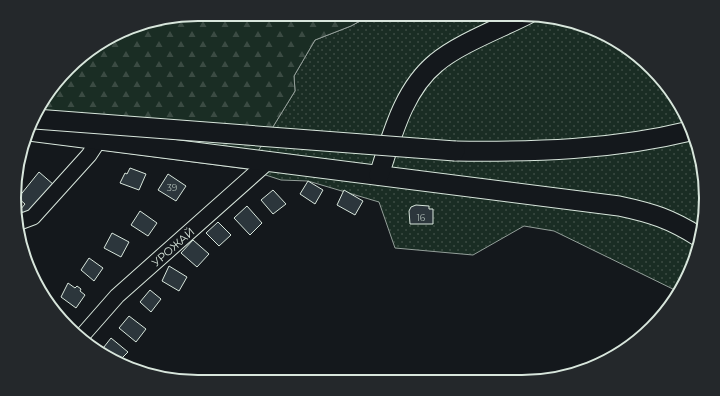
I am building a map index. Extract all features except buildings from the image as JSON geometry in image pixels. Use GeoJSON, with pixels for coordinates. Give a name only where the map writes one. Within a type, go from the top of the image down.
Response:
{"type":"FeatureCollection","features":[{"type":"Feature","properties":{"kind":"main road"},"geometry":{"type":"LineString","coordinates":[[379,175],[400,115],[414,88],[424,76],[436,63],[449,54],[514,21]]}},
{"type":"Feature","properties":{"kind":"main road"},"geometry":{"type":"LineString","coordinates":[[39,119],[455,152],[522,152],[586,149],[687,132]]}},
{"type":"Feature","properties":{"kind":"main road"},"geometry":{"type":"LineString","coordinates":[[33,132],[619,206],[656,214],[677,223],[696,235]]}},
{"type":"Feature","properties":{"kind":"street"},"geometry":{"type":"LineString","coordinates":[[23,221],[32,218],[89,155],[99,140]]}},
{"type":"Feature","properties":{"kind":"street","name":"УРОЖАЙ"},"geometry":{"type":"LineString","coordinates":[[84,333],[117,296],[269,161]]}},
{"type":"Feature","properties":{"kind":"green space"},"geometry":{"type":"Polygon","coordinates":[[[186,21],[360,21],[315,40],[294,76],[295,91],[247,169],[30,141],[39,120],[51,100],[65,81],[81,65],[109,45],[141,30],[163,24],[186,21]]]}},
{"type":"Feature","properties":{"kind":"green space"},"geometry":{"type":"Polygon","coordinates":[[[360,21],[534,21],[557,24],[579,30],[600,39],[639,65],[662,90],[681,120],[690,141],[696,163],[699,186],[699,210],[696,233],[686,266],[673,289],[554,231],[524,226],[473,255],[395,248],[379,202],[308,181],[281,180],[247,169],[295,91],[294,76],[315,40],[360,21]]]}}]}
